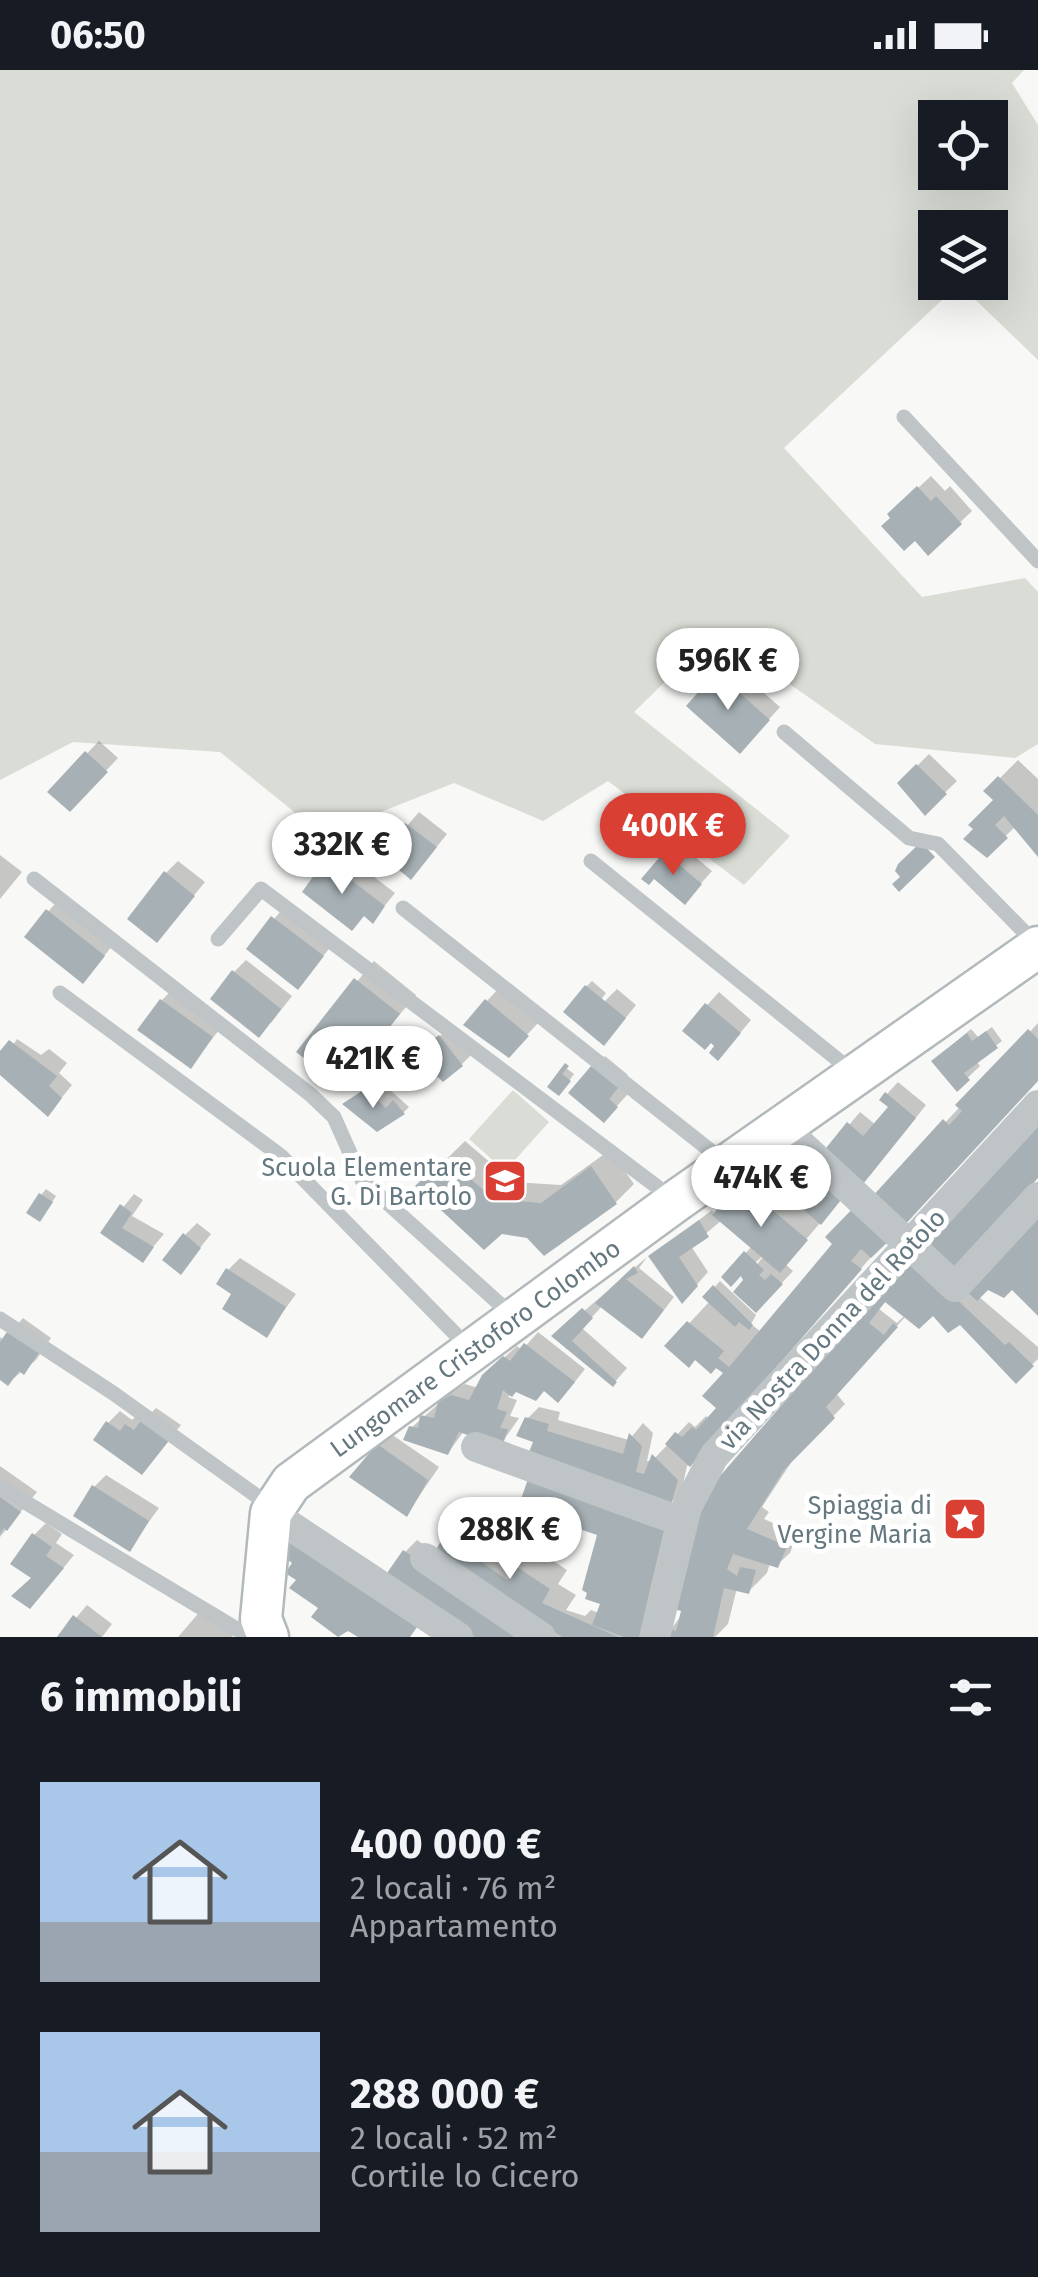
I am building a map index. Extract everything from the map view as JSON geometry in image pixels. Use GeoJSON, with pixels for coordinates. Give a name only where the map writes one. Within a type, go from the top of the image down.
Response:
{"type":"FeatureCollection","features":[{"type":"Feature","properties":{"kind":"main road","name":"Lungomare Cristoforo Colombo"},"geometry":{"type":"LineString","coordinates":[[271,1510],[291,1482],[676,1202],[1038,947]]}},
{"type":"Feature","properties":{"kind":"main road"},"geometry":{"type":"LineString","coordinates":[[268,1637],[261,1618],[271,1510]]}},
{"type":"Feature","properties":{"kind":"street","name":"via Nostra Donna del Rotolo"},"geometry":{"type":"LineString","coordinates":[[656,1637],[682,1522],[714,1456],[1038,1105]]}},
{"type":"Feature","properties":{"kind":"street"},"geometry":{"type":"LineString","coordinates":[[782,1127],[955,1287],[1038,1197]]}},
{"type":"Feature","properties":{"kind":"street"},"geometry":{"type":"LineString","coordinates":[[476,1447],[682,1522]]}},
{"type":"Feature","properties":{"kind":"street"},"geometry":{"type":"LineString","coordinates":[[271,1510],[458,1637]]}},
{"type":"Feature","properties":{"kind":"street"},"geometry":{"type":"LineString","coordinates":[[425,1558],[541,1637]]}},
{"type":"Feature","properties":{"kind":"lane"},"geometry":{"type":"LineString","coordinates":[[904,418],[1038,561]]}},
{"type":"Feature","properties":{"kind":"lane"},"geometry":{"type":"LineString","coordinates":[[784,732],[910,838],[938,844],[1038,947]]}},
{"type":"Feature","properties":{"kind":"lane"},"geometry":{"type":"LineString","coordinates":[[591,862],[856,1074]]}},
{"type":"Feature","properties":{"kind":"lane"},"geometry":{"type":"LineString","coordinates":[[34,879],[311,1095],[334,1117],[362,1180],[516,1319]]}},
{"type":"Feature","properties":{"kind":"lane"},"geometry":{"type":"LineString","coordinates":[[218,939],[261,889],[676,1202]]}},
{"type":"Feature","properties":{"kind":"lane"},"geometry":{"type":"LineString","coordinates":[[404,908],[729,1166]]}},
{"type":"Feature","properties":{"kind":"lane"},"geometry":{"type":"LineString","coordinates":[[60,993],[280,1156],[472,1350]]}},
{"type":"Feature","properties":{"kind":"lane"},"geometry":{"type":"LineString","coordinates":[[0,1320],[114,1394],[271,1510]]}},
{"type":"Feature","properties":{"kind":"lane"},"geometry":{"type":"LineString","coordinates":[[0,1487],[250,1637]]}},
{"type":"Feature","properties":{"kind":"shaded area"},"geometry":{"type":"Polygon","coordinates":[[[0,70],[1024,70],[1012,83],[1038,125],[1038,360],[976,300],[1008,300],[1008,210],[918,210],[918,300],[942,300],[784,448],[922,597],[1025,578],[1038,592],[1038,744],[1015,758],[875,744],[716,632],[634,712],[790,836],[744,885],[608,781],[543,821],[454,783],[323,835],[220,752],[73,742],[0,780],[0,70]]]}},
{"type":"Feature","properties":{"kind":"shaded area"},"geometry":{"type":"Polygon","coordinates":[[[513,1090],[549,1122],[505,1171],[469,1139],[513,1090]]]}},
{"type":"Feature","properties":{"kind":"building"},"geometry":{"type":"Polygon","coordinates":[[[917,486],[931,501],[936,496],[962,524],[928,556],[915,541],[904,551],[881,526],[890,518],[887,514],[917,486]]]}},
{"type":"Feature","properties":{"kind":"building"},"geometry":{"type":"Polygon","coordinates":[[[716,672],[770,720],[740,754],[686,706],[716,672]]]}},
{"type":"Feature","properties":{"kind":"building"},"geometry":{"type":"Polygon","coordinates":[[[85,751],[108,772],[70,812],[47,792],[85,751]]]}},
{"type":"Feature","properties":{"kind":"building"},"geometry":{"type":"Polygon","coordinates":[[[916,764],[947,794],[925,816],[897,783],[916,764]]]}},
{"type":"Feature","properties":{"kind":"building"},"geometry":{"type":"Polygon","coordinates":[[[998,776],[1038,815],[1038,857],[1004,816],[995,825],[1008,838],[987,858],[963,839],[973,829],[968,825],[993,800],[983,791],[998,776]]]}},
{"type":"Feature","properties":{"kind":"building"},"geometry":{"type":"Polygon","coordinates":[[[405,823],[437,847],[411,880],[380,854],[405,823]]]}},
{"type":"Feature","properties":{"kind":"building"},"geometry":{"type":"Polygon","coordinates":[[[921,842],[935,857],[899,892],[892,884],[900,877],[895,871],[898,864],[921,842]]]}},
{"type":"Feature","properties":{"kind":"building"},"geometry":{"type":"Polygon","coordinates":[[[664,852],[702,884],[685,905],[654,879],[649,885],[641,879],[664,852]]]}},
{"type":"Feature","properties":{"kind":"building"},"geometry":{"type":"Polygon","coordinates":[[[325,860],[385,906],[373,924],[364,916],[352,931],[302,892],[325,860]]]}},
{"type":"Feature","properties":{"kind":"building"},"geometry":{"type":"Polygon","coordinates":[[[164,871],[195,896],[157,943],[127,919],[164,871]]]}},
{"type":"Feature","properties":{"kind":"building"},"geometry":{"type":"Polygon","coordinates":[[[46,909],[105,956],[83,984],[24,937],[46,909]]]}},
{"type":"Feature","properties":{"kind":"building"},"geometry":{"type":"Polygon","coordinates":[[[271,916],[324,956],[298,990],[246,949],[271,916]]]}},
{"type":"Feature","properties":{"kind":"building"},"geometry":{"type":"Polygon","coordinates":[[[232,970],[281,1009],[259,1038],[210,999],[232,970]]]}},
{"type":"Feature","properties":{"kind":"building"},"geometry":{"type":"Polygon","coordinates":[[[354,978],[400,1014],[341,1088],[296,1052],[354,978]]]}},
{"type":"Feature","properties":{"kind":"building"},"geometry":{"type":"Polygon","coordinates":[[[585,985],[626,1018],[604,1046],[563,1012],[585,985]]]}},
{"type":"Feature","properties":{"kind":"building"},"geometry":{"type":"Polygon","coordinates":[[[160,999],[213,1037],[191,1069],[137,1030],[160,999]]]}},
{"type":"Feature","properties":{"kind":"building"},"geometry":{"type":"Polygon","coordinates":[[[485,999],[529,1036],[509,1058],[463,1025],[485,999]]]}},
{"type":"Feature","properties":{"kind":"building"},"geometry":{"type":"Polygon","coordinates":[[[705,1003],[741,1033],[718,1061],[709,1053],[714,1046],[711,1043],[705,1050],[682,1031],[705,1003]]]}},
{"type":"Feature","properties":{"kind":"building"},"geometry":{"type":"Polygon","coordinates":[[[1028,1029],[1038,1039],[1038,1081],[901,1229],[870,1199],[943,1119],[949,1125],[962,1111],[955,1105],[1028,1029]]]}},
{"type":"Feature","properties":{"kind":"building"},"geometry":{"type":"Polygon","coordinates":[[[986,1031],[998,1048],[964,1073],[970,1080],[957,1092],[931,1061],[967,1033],[972,1041],[986,1031]]]}},
{"type":"Feature","properties":{"kind":"building"},"geometry":{"type":"Polygon","coordinates":[[[439,1035],[463,1066],[443,1082],[438,1077],[431,1081],[422,1069],[408,1080],[405,1075],[399,1079],[395,1074],[399,1067],[439,1035]]]}},
{"type":"Feature","properties":{"kind":"building"},"geometry":{"type":"Polygon","coordinates":[[[9,1040],[57,1076],[49,1086],[62,1098],[48,1117],[0,1075],[0,1051],[9,1040]]]}},
{"type":"Feature","properties":{"kind":"building"},"geometry":{"type":"Polygon","coordinates":[[[565,1063],[569,1066],[562,1074],[571,1081],[559,1096],[547,1087],[565,1063]]]}},
{"type":"Feature","properties":{"kind":"building"},"geometry":{"type":"Polygon","coordinates":[[[591,1066],[618,1088],[609,1099],[618,1107],[604,1123],[568,1093],[591,1066]]]}},
{"type":"Feature","properties":{"kind":"building"},"geometry":{"type":"Polygon","coordinates":[[[365,1089],[386,1108],[393,1100],[405,1114],[377,1132],[342,1104],[365,1089]]]}},
{"type":"Feature","properties":{"kind":"building"},"geometry":{"type":"Polygon","coordinates":[[[885,1092],[916,1118],[859,1189],[822,1153],[847,1122],[863,1136],[888,1107],[879,1100],[885,1092]]]}},
{"type":"Feature","properties":{"kind":"building"},"geometry":{"type":"Polygon","coordinates":[[[1038,1117],[1038,1178],[952,1276],[917,1249],[1038,1117]]]}},
{"type":"Feature","properties":{"kind":"building"},"geometry":{"type":"Polygon","coordinates":[[[791,1153],[845,1195],[821,1225],[764,1175],[791,1153]]]}},
{"type":"Feature","properties":{"kind":"building"},"geometry":{"type":"Polygon","coordinates":[[[445,1157],[494,1199],[541,1203],[591,1166],[617,1204],[544,1256],[527,1238],[502,1234],[484,1250],[415,1186],[445,1157]]]}},
{"type":"Feature","properties":{"kind":"building"},"geometry":{"type":"Polygon","coordinates":[[[747,1189],[808,1240],[780,1273],[712,1215],[727,1198],[734,1204],[747,1189]]]}},
{"type":"Feature","properties":{"kind":"building"},"geometry":{"type":"Polygon","coordinates":[[[39,1193],[53,1202],[40,1222],[26,1213],[39,1193]]]}},
{"type":"Feature","properties":{"kind":"building"},"geometry":{"type":"Polygon","coordinates":[[[861,1200],[897,1233],[871,1258],[861,1249],[851,1261],[862,1269],[690,1467],[665,1444],[675,1432],[682,1437],[692,1427],[696,1430],[716,1408],[702,1396],[723,1373],[716,1368],[711,1374],[695,1360],[689,1368],[664,1346],[687,1321],[724,1351],[718,1358],[729,1367],[832,1244],[825,1237],[861,1200]]]}},
{"type":"Feature","properties":{"kind":"building"},"geometry":{"type":"Polygon","coordinates":[[[120,1204],[132,1213],[122,1228],[154,1247],[143,1263],[100,1233],[120,1204]]]}},
{"type":"Feature","properties":{"kind":"building"},"geometry":{"type":"Polygon","coordinates":[[[1038,1218],[1038,1316],[1012,1290],[1004,1298],[988,1290],[977,1301],[963,1288],[1038,1218]]]}},
{"type":"Feature","properties":{"kind":"building"},"geometry":{"type":"Polygon","coordinates":[[[699,1220],[709,1237],[679,1257],[698,1286],[682,1304],[648,1256],[699,1220]]]}},
{"type":"Feature","properties":{"kind":"building"},"geometry":{"type":"Polygon","coordinates":[[[183,1233],[201,1248],[181,1275],[162,1260],[183,1233]]]}},
{"type":"Feature","properties":{"kind":"building"},"geometry":{"type":"Polygon","coordinates":[[[744,1251],[764,1270],[759,1275],[765,1280],[771,1274],[783,1284],[756,1313],[733,1292],[743,1280],[741,1276],[731,1287],[721,1277],[744,1251]]]}},
{"type":"Feature","properties":{"kind":"building"},"geometry":{"type":"Polygon","coordinates":[[[911,1256],[1005,1345],[1009,1342],[1034,1366],[1016,1384],[960,1325],[948,1333],[933,1316],[919,1329],[885,1302],[869,1323],[884,1335],[893,1323],[898,1327],[826,1407],[835,1418],[784,1470],[747,1529],[787,1546],[778,1568],[733,1554],[727,1569],[737,1576],[740,1567],[756,1570],[749,1594],[724,1588],[713,1637],[662,1637],[665,1628],[676,1631],[681,1611],[670,1608],[707,1491],[911,1256]]]}},
{"type":"Feature","properties":{"kind":"building"},"geometry":{"type":"Polygon","coordinates":[[[634,1266],[638,1273],[626,1279],[664,1310],[642,1339],[595,1303],[634,1266]]]}},
{"type":"Feature","properties":{"kind":"building"},"geometry":{"type":"Polygon","coordinates":[[[226,1268],[286,1307],[267,1338],[222,1309],[231,1294],[216,1284],[226,1268]]]}},
{"type":"Feature","properties":{"kind":"building"},"geometry":{"type":"Polygon","coordinates":[[[713,1285],[753,1325],[749,1330],[739,1322],[735,1327],[702,1297],[713,1285]]]}},
{"type":"Feature","properties":{"kind":"building"},"geometry":{"type":"Polygon","coordinates":[[[582,1308],[593,1318],[572,1341],[617,1382],[613,1387],[551,1336],[582,1308]]]}},
{"type":"Feature","properties":{"kind":"building"},"geometry":{"type":"Polygon","coordinates":[[[9,1329],[40,1351],[24,1375],[19,1371],[8,1386],[0,1380],[0,1342],[9,1329]]]}},
{"type":"Feature","properties":{"kind":"building"},"geometry":{"type":"Polygon","coordinates":[[[524,1343],[575,1382],[558,1403],[544,1391],[536,1401],[516,1392],[512,1397],[503,1390],[497,1409],[507,1412],[500,1428],[508,1429],[502,1447],[459,1432],[448,1455],[403,1440],[409,1426],[418,1428],[420,1415],[434,1418],[438,1402],[451,1395],[469,1400],[482,1375],[503,1356],[510,1361],[524,1343]]]}},
{"type":"Feature","properties":{"kind":"building"},"geometry":{"type":"Polygon","coordinates":[[[525,1417],[549,1424],[547,1431],[623,1454],[629,1433],[642,1446],[636,1472],[644,1474],[652,1454],[678,1480],[670,1508],[527,1457],[533,1442],[516,1436],[525,1417]]]}},
{"type":"Feature","properties":{"kind":"building"},"geometry":{"type":"Polygon","coordinates":[[[142,1419],[171,1438],[142,1475],[93,1440],[106,1421],[120,1431],[125,1424],[134,1430],[142,1419]]]}},
{"type":"Feature","properties":{"kind":"building"},"geometry":{"type":"Polygon","coordinates":[[[377,1444],[428,1480],[407,1517],[349,1477],[377,1444]]]}},
{"type":"Feature","properties":{"kind":"building"},"geometry":{"type":"Polygon","coordinates":[[[529,1476],[664,1530],[639,1637],[624,1637],[592,1625],[600,1604],[585,1599],[587,1593],[582,1590],[597,1535],[518,1508],[529,1476]]]}},
{"type":"Feature","properties":{"kind":"building"},"geometry":{"type":"Polygon","coordinates":[[[92,1485],[149,1521],[130,1552],[73,1516],[92,1485]]]}},
{"type":"Feature","properties":{"kind":"building"},"geometry":{"type":"Polygon","coordinates":[[[0,1497],[21,1512],[0,1534],[0,1497]]]}},
{"type":"Feature","properties":{"kind":"building"},"geometry":{"type":"Polygon","coordinates":[[[455,1518],[494,1543],[483,1563],[507,1580],[517,1567],[550,1589],[542,1603],[618,1637],[562,1637],[435,1551],[455,1518]]]}},
{"type":"Feature","properties":{"kind":"building"},"geometry":{"type":"Polygon","coordinates":[[[32,1533],[52,1547],[46,1556],[64,1568],[30,1609],[11,1596],[31,1578],[10,1564],[32,1533]]]}},
{"type":"Feature","properties":{"kind":"building"},"geometry":{"type":"Polygon","coordinates":[[[294,1534],[420,1623],[410,1637],[358,1637],[348,1631],[338,1637],[311,1617],[318,1608],[289,1588],[296,1580],[285,1573],[292,1563],[283,1556],[284,1548],[294,1534]]]}},
{"type":"Feature","properties":{"kind":"building"},"geometry":{"type":"Polygon","coordinates":[[[403,1550],[532,1637],[474,1637],[387,1573],[403,1550]]]}},
{"type":"Feature","properties":{"kind":"building"},"geometry":{"type":"Polygon","coordinates":[[[73,1615],[102,1637],[57,1637],[73,1615]]]}},
{"type":"Feature","properties":{"kind":"place","name":"Scuola Elementare G. Di Bartolo"},"geometry":{"type":"Point","coordinates":[505,1181]}},
{"type":"Feature","properties":{"kind":"place","name":"Spiaggia di Vergine Maria"},"geometry":{"type":"Point","coordinates":[965,1519]}}]}
